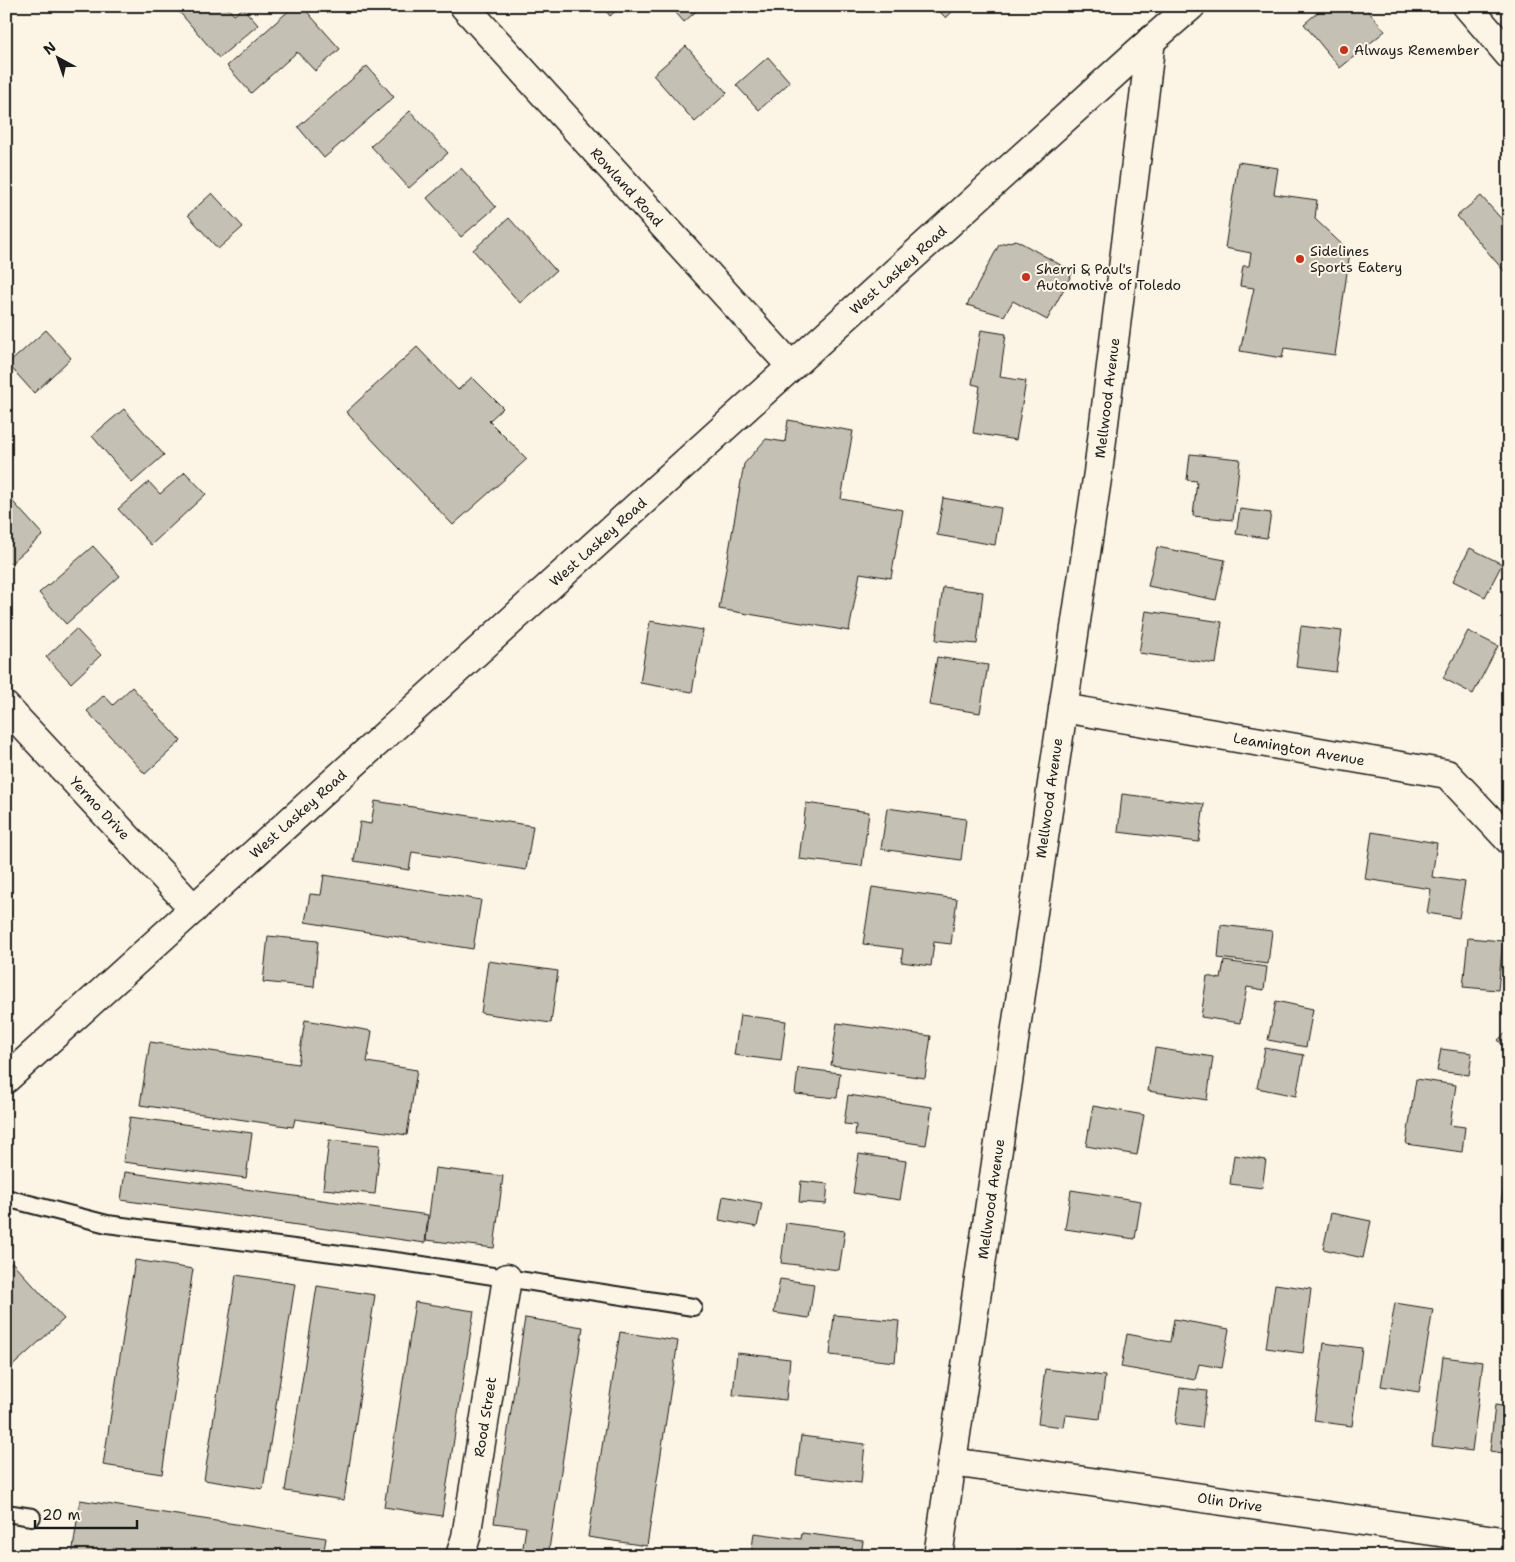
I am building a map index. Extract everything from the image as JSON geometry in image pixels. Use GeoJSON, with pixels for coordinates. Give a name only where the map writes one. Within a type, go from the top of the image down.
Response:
{"type":"FeatureCollection","features":[{"type":"Feature","properties":{"kind":"street","name":"Rowland Road"},"geometry":{"type":"LineString","coordinates":[[464,6],[791,366]]}},
{"type":"Feature","properties":{"kind":"street","name":"West Laskey Road"},"geometry":{"type":"LineString","coordinates":[[6,1078],[1151,40],[1191,6]]}},
{"type":"Feature","properties":{"kind":"street"},"geometry":{"type":"LineString","coordinates":[[1467,6],[1509,55]]}},
{"type":"Feature","properties":{"kind":"street","name":"Mellwood Avenue"},"geometry":{"type":"LineString","coordinates":[[938,1556],[1098,472],[1151,40]]}},
{"type":"Feature","properties":{"kind":"street","name":"Yermo Drive"},"geometry":{"type":"LineString","coordinates":[[6,707],[194,908]]}},
{"type":"Feature","properties":{"kind":"street","name":"Leamington Avenue"},"geometry":{"type":"LineString","coordinates":[[1062,708],[1447,774],[1509,840]]}},
{"type":"Feature","properties":{"kind":"street","name":"Rood Street"},"geometry":{"type":"LineString","coordinates":[[460,1556],[468,1527],[507,1278]]}},
{"type":"Feature","properties":{"kind":"street","name":"Olin Drive"},"geometry":{"type":"LineString","coordinates":[[952,1462],[1509,1542]]}},
{"type":"Feature","properties":{"kind":"lane"},"geometry":{"type":"LineString","coordinates":[[6,1198],[107,1224],[403,1262],[693,1307]]}},
{"type":"Feature","properties":{"kind":"lane"},"geometry":{"type":"LineString","coordinates":[[6,1513],[32,1517]]}},
{"type":"Feature","properties":{"kind":"building"},"geometry":{"type":"Polygon","coordinates":[[[178,6],[226,6],[234,15],[243,8],[258,25],[219,58],[176,8],[178,6]]]}},
{"type":"Feature","properties":{"kind":"building"},"geometry":{"type":"Polygon","coordinates":[[[294,6],[302,6],[340,49],[315,71],[297,52],[251,93],[227,66],[294,6]]]}},
{"type":"Feature","properties":{"kind":"building"},"geometry":{"type":"Polygon","coordinates":[[[602,6],[621,6],[610,16],[602,6]]]}},
{"type":"Feature","properties":{"kind":"building"},"geometry":{"type":"Polygon","coordinates":[[[670,6],[702,6],[684,22],[670,6]]]}},
{"type":"Feature","properties":{"kind":"building"},"geometry":{"type":"Polygon","coordinates":[[[934,6],[958,6],[946,18],[934,6]]]}},
{"type":"Feature","properties":{"kind":"building","name":"Always Remember"},"geometry":{"type":"Polygon","coordinates":[[[1325,6],[1364,6],[1385,31],[1340,68],[1304,24],[1325,6]]]}},
{"type":"Feature","properties":{"kind":"building"},"geometry":{"type":"Polygon","coordinates":[[[686,46],[727,93],[695,122],[653,75],[686,46]]]}},
{"type":"Feature","properties":{"kind":"building"},"geometry":{"type":"Polygon","coordinates":[[[768,57],[790,82],[759,110],[736,85],[768,57]]]}},
{"type":"Feature","properties":{"kind":"building"},"geometry":{"type":"Polygon","coordinates":[[[367,66],[394,97],[324,158],[298,127],[367,66]]]}},
{"type":"Feature","properties":{"kind":"building"},"geometry":{"type":"Polygon","coordinates":[[[410,111],[448,153],[409,188],[371,146],[410,111]]]}},
{"type":"Feature","properties":{"kind":"building","name":"Sidelines Sports Eatery"},"geometry":{"type":"Polygon","coordinates":[[[1238,162],[1278,168],[1274,194],[1317,200],[1315,219],[1350,252],[1335,355],[1284,348],[1282,358],[1240,351],[1254,288],[1240,286],[1243,266],[1249,266],[1251,253],[1225,248],[1238,162]]]}},
{"type":"Feature","properties":{"kind":"building"},"geometry":{"type":"Polygon","coordinates":[[[461,168],[496,207],[461,237],[427,198],[461,168]]]}},
{"type":"Feature","properties":{"kind":"building"},"geometry":{"type":"Polygon","coordinates":[[[212,193],[243,227],[218,249],[188,215],[212,193]]]}},
{"type":"Feature","properties":{"kind":"building"},"geometry":{"type":"Polygon","coordinates":[[[1481,196],[1505,223],[1509,220],[1509,277],[1457,216],[1481,196]]]}},
{"type":"Feature","properties":{"kind":"building"},"geometry":{"type":"Polygon","coordinates":[[[509,218],[556,271],[520,303],[473,250],[509,218]]]}},
{"type":"Feature","properties":{"kind":"building","name":"Sherri & Paul's Automotive of Toledo"},"geometry":{"type":"Polygon","coordinates":[[[1016,240],[1073,272],[1047,320],[1013,301],[1004,316],[967,305],[999,245],[1016,240]]]}},
{"type":"Feature","properties":{"kind":"building"},"geometry":{"type":"Polygon","coordinates":[[[46,330],[71,358],[34,393],[8,364],[46,330]]]}},
{"type":"Feature","properties":{"kind":"building"},"geometry":{"type":"Polygon","coordinates":[[[981,330],[1006,334],[1000,377],[1026,381],[1016,440],[973,433],[980,386],[972,384],[981,330]]]}},
{"type":"Feature","properties":{"kind":"building"},"geometry":{"type":"Polygon","coordinates":[[[417,347],[458,390],[472,377],[503,408],[489,421],[527,459],[453,525],[346,412],[417,347]]]}},
{"type":"Feature","properties":{"kind":"building"},"geometry":{"type":"Polygon","coordinates":[[[124,409],[164,455],[132,483],[92,436],[124,409]]]}},
{"type":"Feature","properties":{"kind":"building"},"geometry":{"type":"Polygon","coordinates":[[[788,420],[853,431],[841,499],[903,510],[891,578],[860,573],[849,631],[719,609],[744,464],[766,439],[785,442],[788,420]]]}},
{"type":"Feature","properties":{"kind":"building"},"geometry":{"type":"Polygon","coordinates":[[[1190,454],[1240,459],[1233,520],[1193,516],[1197,481],[1187,480],[1190,454]]]}},
{"type":"Feature","properties":{"kind":"building"},"geometry":{"type":"Polygon","coordinates":[[[185,472],[206,494],[151,545],[118,509],[149,482],[160,494],[185,472]]]}},
{"type":"Feature","properties":{"kind":"building"},"geometry":{"type":"Polygon","coordinates":[[[6,494],[43,535],[10,564],[6,560],[6,494]]]}},
{"type":"Feature","properties":{"kind":"building"},"geometry":{"type":"Polygon","coordinates":[[[943,498],[1001,508],[995,545],[937,535],[943,498]]]}},
{"type":"Feature","properties":{"kind":"building"},"geometry":{"type":"Polygon","coordinates":[[[1240,509],[1271,513],[1267,538],[1236,534],[1240,509]]]}},
{"type":"Feature","properties":{"kind":"building"},"geometry":{"type":"Polygon","coordinates":[[[93,546],[120,576],[66,624],[39,593],[93,546]]]}},
{"type":"Feature","properties":{"kind":"building"},"geometry":{"type":"Polygon","coordinates":[[[1157,547],[1225,560],[1216,600],[1148,586],[1157,547]]]}},
{"type":"Feature","properties":{"kind":"building"},"geometry":{"type":"Polygon","coordinates":[[[1470,548],[1502,564],[1485,597],[1453,581],[1470,548]]]}},
{"type":"Feature","properties":{"kind":"building"},"geometry":{"type":"Polygon","coordinates":[[[943,587],[983,592],[977,644],[936,640],[943,587]]]}},
{"type":"Feature","properties":{"kind":"building"},"geometry":{"type":"Polygon","coordinates":[[[1146,611],[1222,622],[1216,664],[1139,653],[1146,611]]]}},
{"type":"Feature","properties":{"kind":"building"},"geometry":{"type":"Polygon","coordinates":[[[650,621],[703,630],[692,692],[640,683],[650,621]]]}},
{"type":"Feature","properties":{"kind":"building"},"geometry":{"type":"Polygon","coordinates":[[[1301,626],[1342,631],[1336,672],[1296,667],[1301,626]]]}},
{"type":"Feature","properties":{"kind":"building"},"geometry":{"type":"Polygon","coordinates":[[[76,629],[101,655],[71,683],[46,657],[76,629]]]}},
{"type":"Feature","properties":{"kind":"building"},"geometry":{"type":"Polygon","coordinates":[[[1468,631],[1498,646],[1473,694],[1443,678],[1468,631]]]}},
{"type":"Feature","properties":{"kind":"building"},"geometry":{"type":"Polygon","coordinates":[[[937,657],[988,665],[980,713],[929,705],[937,657]]]}},
{"type":"Feature","properties":{"kind":"building"},"geometry":{"type":"Polygon","coordinates":[[[132,687],[181,741],[145,774],[87,711],[104,695],[113,705],[132,687]]]}},
{"type":"Feature","properties":{"kind":"building"},"geometry":{"type":"Polygon","coordinates":[[[1122,794],[1204,804],[1199,842],[1118,832],[1122,794]]]}},
{"type":"Feature","properties":{"kind":"building"},"geometry":{"type":"Polygon","coordinates":[[[375,801],[533,826],[526,870],[412,852],[409,870],[354,861],[360,822],[371,824],[375,801]]]}},
{"type":"Feature","properties":{"kind":"building"},"geometry":{"type":"Polygon","coordinates":[[[806,803],[869,812],[862,866],[799,859],[806,803]]]}},
{"type":"Feature","properties":{"kind":"building"},"geometry":{"type":"Polygon","coordinates":[[[887,808],[966,819],[961,860],[881,849],[887,808]]]}},
{"type":"Feature","properties":{"kind":"building"},"geometry":{"type":"Polygon","coordinates":[[[1372,832],[1437,843],[1432,877],[1465,882],[1459,918],[1427,913],[1431,889],[1365,879],[1372,832]]]}},
{"type":"Feature","properties":{"kind":"building"},"geometry":{"type":"Polygon","coordinates":[[[324,875],[481,900],[473,949],[305,922],[310,894],[321,895],[324,875]]]}},
{"type":"Feature","properties":{"kind":"building"},"geometry":{"type":"Polygon","coordinates":[[[872,887],[957,899],[951,944],[934,942],[931,966],[901,962],[903,949],[863,944],[872,887]]]}},
{"type":"Feature","properties":{"kind":"building"},"geometry":{"type":"Polygon","coordinates":[[[1221,925],[1272,931],[1268,964],[1218,958],[1221,925]]]}},
{"type":"Feature","properties":{"kind":"building"},"geometry":{"type":"Polygon","coordinates":[[[268,936],[318,941],[314,987],[263,982],[268,936]]]}},
{"type":"Feature","properties":{"kind":"building"},"geometry":{"type":"Polygon","coordinates":[[[1468,938],[1503,941],[1498,990],[1463,987],[1468,938]]]}},
{"type":"Feature","properties":{"kind":"building"},"geometry":{"type":"Polygon","coordinates":[[[488,961],[558,971],[551,1023],[481,1013],[488,961]]]}},
{"type":"Feature","properties":{"kind":"building"},"geometry":{"type":"Polygon","coordinates":[[[1224,961],[1267,967],[1264,990],[1247,987],[1240,1023],[1201,1017],[1207,976],[1221,979],[1224,961]]]}},
{"type":"Feature","properties":{"kind":"building"},"geometry":{"type":"Polygon","coordinates":[[[1276,1001],[1313,1009],[1306,1047],[1268,1040],[1276,1001]]]}},
{"type":"Feature","properties":{"kind":"building"},"geometry":{"type":"Polygon","coordinates":[[[740,1015],[786,1021],[781,1061],[734,1055],[740,1015]]]}},
{"type":"Feature","properties":{"kind":"building"},"geometry":{"type":"Polygon","coordinates":[[[305,1020],[372,1031],[367,1062],[417,1070],[407,1135],[295,1119],[293,1127],[140,1105],[150,1042],[298,1064],[305,1020]]]}},
{"type":"Feature","properties":{"kind":"building"},"geometry":{"type":"Polygon","coordinates":[[[837,1023],[931,1036],[925,1078],[831,1065],[837,1023]]]}},
{"type":"Feature","properties":{"kind":"building"},"geometry":{"type":"Polygon","coordinates":[[[1509,1030],[1509,1052],[1498,1040],[1509,1030]]]}},
{"type":"Feature","properties":{"kind":"building"},"geometry":{"type":"Polygon","coordinates":[[[1155,1048],[1213,1057],[1207,1100],[1148,1091],[1155,1048]]]}},
{"type":"Feature","properties":{"kind":"building"},"geometry":{"type":"Polygon","coordinates":[[[1265,1048],[1304,1055],[1296,1096],[1257,1088],[1265,1048]]]}},
{"type":"Feature","properties":{"kind":"building"},"geometry":{"type":"Polygon","coordinates":[[[1441,1049],[1472,1053],[1469,1075],[1437,1071],[1441,1049]]]}},
{"type":"Feature","properties":{"kind":"building"},"geometry":{"type":"Polygon","coordinates":[[[798,1068],[840,1073],[837,1098],[795,1094],[798,1068]]]}},
{"type":"Feature","properties":{"kind":"building"},"geometry":{"type":"Polygon","coordinates":[[[1416,1079],[1456,1085],[1450,1125],[1465,1127],[1462,1152],[1406,1144],[1416,1079]]]}},
{"type":"Feature","properties":{"kind":"building"},"geometry":{"type":"Polygon","coordinates":[[[848,1095],[932,1107],[926,1145],[855,1135],[856,1125],[844,1124],[848,1095]]]}},
{"type":"Feature","properties":{"kind":"building"},"geometry":{"type":"Polygon","coordinates":[[[1093,1106],[1144,1115],[1137,1155],[1086,1146],[1093,1106]]]}},
{"type":"Feature","properties":{"kind":"building"},"geometry":{"type":"Polygon","coordinates":[[[130,1117],[252,1133],[246,1178],[123,1162],[130,1117]]]}},
{"type":"Feature","properties":{"kind":"building"},"geometry":{"type":"Polygon","coordinates":[[[329,1140],[380,1145],[375,1194],[323,1189],[329,1140]]]}},
{"type":"Feature","properties":{"kind":"building"},"geometry":{"type":"Polygon","coordinates":[[[859,1154],[906,1161],[900,1200],[853,1193],[859,1154]]]}},
{"type":"Feature","properties":{"kind":"building"},"geometry":{"type":"Polygon","coordinates":[[[1234,1155],[1266,1160],[1262,1188],[1230,1184],[1234,1155]]]}},
{"type":"Feature","properties":{"kind":"building"},"geometry":{"type":"Polygon","coordinates":[[[1507,1163],[1509,1164],[1509,1205],[1501,1204],[1507,1163]]]}},
{"type":"Feature","properties":{"kind":"building"},"geometry":{"type":"Polygon","coordinates":[[[435,1168],[503,1176],[494,1248],[426,1240],[435,1168]]]}},
{"type":"Feature","properties":{"kind":"building"},"geometry":{"type":"Polygon","coordinates":[[[125,1172],[428,1215],[425,1243],[121,1200],[125,1172]]]}},
{"type":"Feature","properties":{"kind":"building"},"geometry":{"type":"Polygon","coordinates":[[[801,1181],[828,1184],[826,1204],[799,1202],[801,1181]]]}},
{"type":"Feature","properties":{"kind":"building"},"geometry":{"type":"Polygon","coordinates":[[[1071,1190],[1141,1201],[1135,1239],[1065,1229],[1071,1190]]]}},
{"type":"Feature","properties":{"kind":"building"},"geometry":{"type":"Polygon","coordinates":[[[723,1196],[762,1203],[757,1227],[719,1220],[723,1196]]]}},
{"type":"Feature","properties":{"kind":"building"},"geometry":{"type":"Polygon","coordinates":[[[1331,1213],[1371,1221],[1363,1258],[1323,1249],[1331,1213]]]}},
{"type":"Feature","properties":{"kind":"building"},"geometry":{"type":"Polygon","coordinates":[[[786,1223],[845,1231],[839,1270],[781,1263],[786,1223]]]}},
{"type":"Feature","properties":{"kind":"building"},"geometry":{"type":"Polygon","coordinates":[[[135,1260],[193,1269],[162,1474],[103,1465],[135,1260]]]}},
{"type":"Feature","properties":{"kind":"building"},"geometry":{"type":"Polygon","coordinates":[[[12,1262],[64,1319],[6,1372],[6,1268],[12,1262]]]}},
{"type":"Feature","properties":{"kind":"building"},"geometry":{"type":"Polygon","coordinates":[[[236,1275],[295,1284],[263,1489],[204,1480],[236,1275]]]}},
{"type":"Feature","properties":{"kind":"building"},"geometry":{"type":"Polygon","coordinates":[[[780,1279],[814,1284],[809,1318],[774,1313],[780,1279]]]}},
{"type":"Feature","properties":{"kind":"building"},"geometry":{"type":"Polygon","coordinates":[[[1275,1284],[1311,1289],[1303,1353],[1266,1348],[1275,1284]]]}},
{"type":"Feature","properties":{"kind":"building"},"geometry":{"type":"Polygon","coordinates":[[[317,1286],[375,1295],[344,1500],[285,1491],[317,1286]]]}},
{"type":"Feature","properties":{"kind":"building"},"geometry":{"type":"Polygon","coordinates":[[[415,1302],[474,1311],[442,1516],[384,1507],[415,1302]]]}},
{"type":"Feature","properties":{"kind":"building"},"geometry":{"type":"Polygon","coordinates":[[[1395,1303],[1433,1309],[1419,1392],[1381,1386],[1395,1303]]]}},
{"type":"Feature","properties":{"kind":"building"},"geometry":{"type":"Polygon","coordinates":[[[834,1315],[899,1321],[895,1362],[830,1355],[834,1315]]]}},
{"type":"Feature","properties":{"kind":"building"},"geometry":{"type":"Polygon","coordinates":[[[525,1318],[583,1327],[548,1556],[506,1556],[507,1551],[522,1554],[526,1527],[494,1523],[525,1318]]]}},
{"type":"Feature","properties":{"kind":"building"},"geometry":{"type":"Polygon","coordinates":[[[1174,1319],[1229,1329],[1222,1368],[1199,1364],[1195,1380],[1121,1367],[1127,1334],[1170,1342],[1174,1319]]]}},
{"type":"Feature","properties":{"kind":"building"},"geometry":{"type":"Polygon","coordinates":[[[620,1332],[678,1341],[647,1546],[588,1537],[620,1332]]]}},
{"type":"Feature","properties":{"kind":"building"},"geometry":{"type":"Polygon","coordinates":[[[1324,1343],[1362,1348],[1352,1426],[1314,1421],[1324,1343]]]}},
{"type":"Feature","properties":{"kind":"building"},"geometry":{"type":"Polygon","coordinates":[[[737,1353],[790,1359],[786,1400],[733,1395],[737,1353]]]}},
{"type":"Feature","properties":{"kind":"building"},"geometry":{"type":"Polygon","coordinates":[[[1443,1357],[1483,1362],[1472,1451],[1432,1446],[1443,1357]]]}},
{"type":"Feature","properties":{"kind":"building"},"geometry":{"type":"Polygon","coordinates":[[[1045,1369],[1105,1376],[1100,1419],[1066,1415],[1064,1427],[1038,1424],[1045,1369]]]}},
{"type":"Feature","properties":{"kind":"building"},"geometry":{"type":"Polygon","coordinates":[[[1180,1388],[1207,1391],[1202,1428],[1175,1424],[1180,1388]]]}},
{"type":"Feature","properties":{"kind":"building"},"geometry":{"type":"Polygon","coordinates":[[[1495,1405],[1509,1407],[1509,1454],[1490,1451],[1495,1405]]]}},
{"type":"Feature","properties":{"kind":"building"},"geometry":{"type":"Polygon","coordinates":[[[801,1436],[865,1444],[861,1483],[796,1475],[801,1436]]]}},
{"type":"Feature","properties":{"kind":"building"},"geometry":{"type":"Polygon","coordinates":[[[80,1500],[326,1538],[323,1556],[72,1556],[80,1500]]]}},
{"type":"Feature","properties":{"kind":"building"},"geometry":{"type":"Polygon","coordinates":[[[754,1533],[801,1539],[802,1533],[863,1541],[861,1556],[751,1556],[754,1533]]]}},
{"type":"Feature","properties":{"kind":"building"},"geometry":{"type":"Polygon","coordinates":[[[1017,1549],[1068,1556],[1016,1556],[1017,1549]]]}},
{"type":"Feature","properties":{"kind":"place","name":"Always Remember"},"geometry":{"type":"Point","coordinates":[1344,50]}},
{"type":"Feature","properties":{"kind":"place","name":"Sidelines Sports Eatery"},"geometry":{"type":"Point","coordinates":[1300,259]}},
{"type":"Feature","properties":{"kind":"place","name":"Sherri & Paul's Automotive of Toledo"},"geometry":{"type":"Point","coordinates":[1026,277]}}]}
